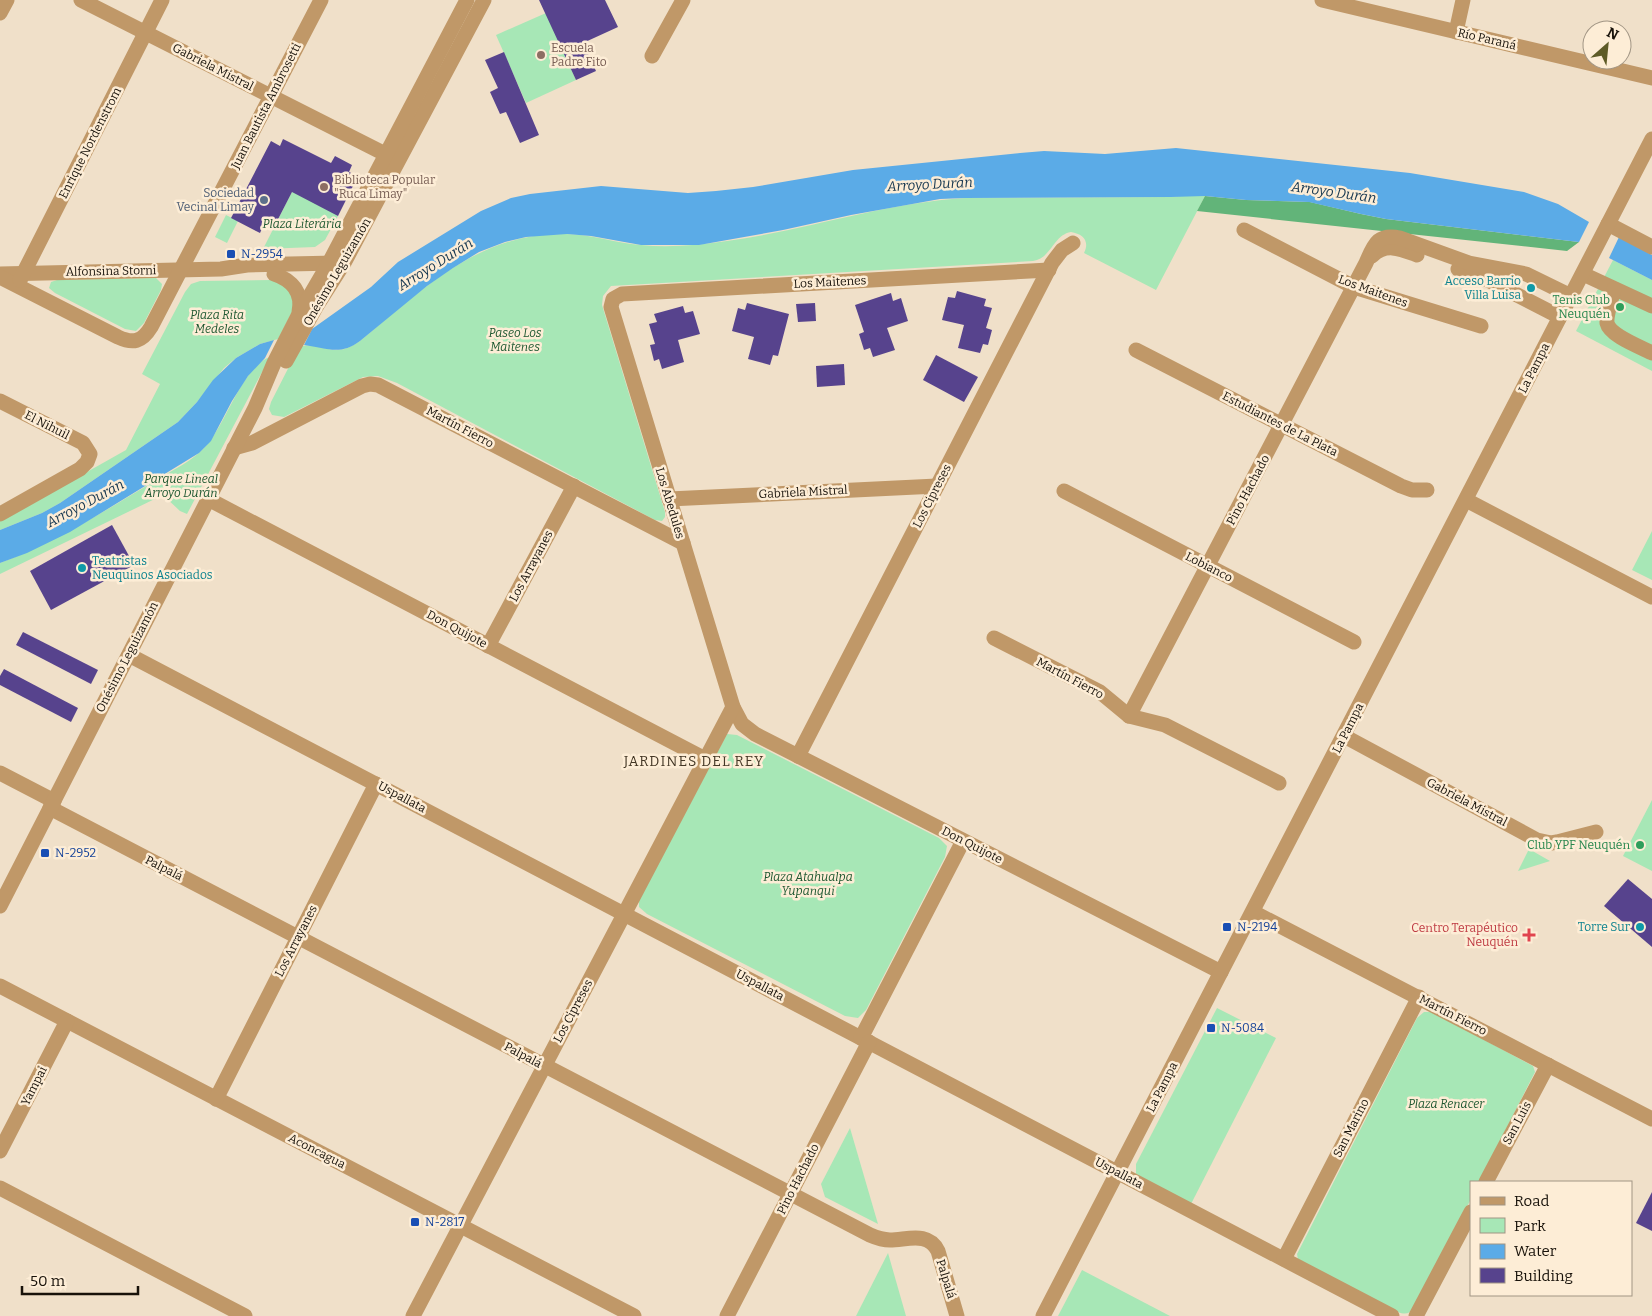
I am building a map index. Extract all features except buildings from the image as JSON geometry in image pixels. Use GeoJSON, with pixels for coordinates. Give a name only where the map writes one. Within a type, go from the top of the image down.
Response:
{"type":"FeatureCollection","features":[{"type":"Feature","properties":{"kind":"street"},"geometry":{"type":"LineString","coordinates":[[0,13],[7,0]]}},
{"type":"Feature","properties":{"kind":"street","name":"Gabriela Mistral"},"geometry":{"type":"LineString","coordinates":[[81,0],[392,158]]}},
{"type":"Feature","properties":{"kind":"street","name":"Enrique Nordenstrom"},"geometry":{"type":"LineString","coordinates":[[20,279],[162,0]]}},
{"type":"Feature","properties":{"kind":"street","name":"Juan Bautista Ambrosetti"},"geometry":{"type":"LineString","coordinates":[[138,341],[151,328],[321,0]]}},
{"type":"Feature","properties":{"kind":"street","name":"Onésimo Leguizamón"},"geometry":{"type":"LineString","coordinates":[[392,158],[467,0]]}},
{"type":"Feature","properties":{"kind":"street","name":"Onésimo Leguizamón"},"geometry":{"type":"LineString","coordinates":[[254,408],[274,381],[313,313],[333,269],[392,158],[484,0]]}},
{"type":"Feature","properties":{"kind":"street"},"geometry":{"type":"LineString","coordinates":[[652,56],[683,0]]}},
{"type":"Feature","properties":{"kind":"street","name":"Río Paraná"},"geometry":{"type":"LineString","coordinates":[[1322,0],[1351,3],[1456,32],[1652,78]]}},
{"type":"Feature","properties":{"kind":"street"},"geometry":{"type":"LineString","coordinates":[[1456,32],[1463,0]]}},
{"type":"Feature","properties":{"kind":"street","name":"La Pampa"},"geometry":{"type":"LineString","coordinates":[[1044,1316],[1652,140]]}},
{"type":"Feature","properties":{"kind":"street"},"geometry":{"type":"LineString","coordinates":[[1608,224],[1652,247]]}},
{"type":"Feature","properties":{"kind":"street","name":"Los Maitenes"},"geometry":{"type":"LineString","coordinates":[[1244,230],[1354,287],[1481,326]]}},
{"type":"Feature","properties":{"kind":"street","name":"Pino Hachado"},"geometry":{"type":"LineString","coordinates":[[1129,716],[1375,244],[1382,238],[1390,236],[1400,238],[1469,263],[1544,277],[1573,292]]}},
{"type":"Feature","properties":{"kind":"street","name":"Los Cipreses"},"geometry":{"type":"LineString","coordinates":[[798,756],[1049,270],[1058,254],[1073,243]]}},
{"type":"Feature","properties":{"kind":"street"},"geometry":{"type":"LineString","coordinates":[[1366,263],[1380,250],[1388,247],[1398,248],[1479,276],[1560,316]]}},
{"type":"Feature","properties":{"kind":"street","name":"Alfonsina Storni"},"geometry":{"type":"LineString","coordinates":[[0,275],[20,279],[247,265],[333,269]]}},
{"type":"Feature","properties":{"kind":"street","name":"Alfonsina Storni"},"geometry":{"type":"LineString","coordinates":[[221,268],[250,274],[333,269]]}},
{"type":"Feature","properties":{"kind":"street","name":"Onésimo Leguizamón"},"geometry":{"type":"LineString","coordinates":[[0,906],[234,448],[298,316],[333,269]]}},
{"type":"Feature","properties":{"kind":"street","name":"Los Maitenes"},"geometry":{"type":"LineString","coordinates":[[613,299],[622,294],[1049,270]]}},
{"type":"Feature","properties":{"kind":"street"},"geometry":{"type":"LineString","coordinates":[[274,274],[291,282],[298,292],[300,302],[298,316]]}},
{"type":"Feature","properties":{"kind":"street"},"geometry":{"type":"LineString","coordinates":[[1582,274],[1652,306]]}},
{"type":"Feature","properties":{"kind":"street","name":"Alfonsina Storni"},"geometry":{"type":"LineString","coordinates":[[20,279],[118,337],[131,342],[138,341]]}},
{"type":"Feature","properties":{"kind":"street"},"geometry":{"type":"LineString","coordinates":[[1614,289],[1607,322],[1610,329],[1652,353]]}},
{"type":"Feature","properties":{"kind":"street","name":"Los Abedules"},"geometry":{"type":"LineString","coordinates":[[613,299],[612,311],[733,707]]}},
{"type":"Feature","properties":{"kind":"street","name":"Estudiantes de La Plata"},"geometry":{"type":"LineString","coordinates":[[1136,350],[1401,486],[1412,490],[1427,490]]}},
{"type":"Feature","properties":{"kind":"street","name":"Martín Fierro"},"geometry":{"type":"LineString","coordinates":[[234,448],[252,443],[362,386],[374,384],[382,386],[683,543]]}},
{"type":"Feature","properties":{"kind":"street","name":"El Nihuil"},"geometry":{"type":"LineString","coordinates":[[0,401],[83,443],[90,454],[87,462],[80,469],[0,514]]}},
{"type":"Feature","properties":{"kind":"street","name":"Los Arrayanes"},"geometry":{"type":"LineString","coordinates":[[488,646],[574,486]]}},
{"type":"Feature","properties":{"kind":"street","name":"Gabriela Mistral"},"geometry":{"type":"LineString","coordinates":[[669,499],[937,486]]}},
{"type":"Feature","properties":{"kind":"street","name":"Lobianco"},"geometry":{"type":"LineString","coordinates":[[1064,491],[1354,642]]}},
{"type":"Feature","properties":{"kind":"street","name":"Don Quijote"},"geometry":{"type":"LineString","coordinates":[[208,499],[705,759]]}},
{"type":"Feature","properties":{"kind":"street"},"geometry":{"type":"LineString","coordinates":[[1466,500],[1652,596]]}},
{"type":"Feature","properties":{"kind":"street","name":"Martín Fierro"},"geometry":{"type":"LineString","coordinates":[[994,638],[1095,689],[1129,716],[1165,725],[1279,782]]}},
{"type":"Feature","properties":{"kind":"street","name":"Uspallata"},"geometry":{"type":"LineString","coordinates":[[129,655],[1392,1316]]}},
{"type":"Feature","properties":{"kind":"street","name":"Los Cipreses"},"geometry":{"type":"LineString","coordinates":[[413,1316],[733,707]]}},
{"type":"Feature","properties":{"kind":"street","name":"Don Quijote"},"geometry":{"type":"LineString","coordinates":[[733,707],[739,719],[748,730],[1221,972]]}},
{"type":"Feature","properties":{"kind":"street","name":"Gabriela Mistral"},"geometry":{"type":"LineString","coordinates":[[1344,736],[1537,840],[1551,843],[1596,832]]}},
{"type":"Feature","properties":{"kind":"street","name":"Palpalá"},"geometry":{"type":"LineString","coordinates":[[0,773],[52,805],[298,938],[876,1238],[891,1240],[923,1238],[932,1242],[938,1251],[958,1316]]}},
{"type":"Feature","properties":{"kind":"street","name":"Los Arrayanes"},"geometry":{"type":"LineString","coordinates":[[216,1099],[376,784]]}},
{"type":"Feature","properties":{"kind":"street","name":"Pino Hachado"},"geometry":{"type":"LineString","coordinates":[[727,1316],[790,1194],[963,841]]}},
{"type":"Feature","properties":{"kind":"street","name":"Martín Fierro"},"geometry":{"type":"LineString","coordinates":[[1253,912],[1652,1119]]}},
{"type":"Feature","properties":{"kind":"street","name":"Aconcagua"},"geometry":{"type":"LineString","coordinates":[[0,986],[634,1316]]}},
{"type":"Feature","properties":{"kind":"street","name":"San Marino"},"geometry":{"type":"LineString","coordinates":[[1284,1259],[1419,997]]}},
{"type":"Feature","properties":{"kind":"street","name":"Yampai"},"geometry":{"type":"LineString","coordinates":[[0,1151],[67,1021]]}},
{"type":"Feature","properties":{"kind":"street","name":"San Luis"},"geometry":{"type":"LineString","coordinates":[[1487,1181],[1548,1065]]}},
{"type":"Feature","properties":{"kind":"street"},"geometry":{"type":"LineString","coordinates":[[0,1188],[245,1316]]}},
{"type":"Feature","properties":{"kind":"street"},"geometry":{"type":"LineString","coordinates":[[1416,1316],[1470,1214]]}},
{"type":"Feature","properties":{"kind":"green space"},"geometry":{"type":"Polygon","coordinates":[[[546,13],[576,80],[526,103],[496,35],[546,13]]]}},
{"type":"Feature","properties":{"kind":"green space","name":"Plaza Literária"},"geometry":{"type":"Polygon","coordinates":[[[297,182],[338,216],[325,240],[315,247],[263,249],[297,182]]]}},
{"type":"Feature","properties":{"kind":"green space","name":"Paseo Los Maitenes"},"geometry":{"type":"Polygon","coordinates":[[[1205,196],[1156,290],[1084,253],[1086,242],[1079,234],[1071,232],[1060,237],[1044,256],[1033,261],[611,286],[603,296],[602,305],[665,512],[665,517],[662,521],[655,520],[397,383],[378,376],[363,377],[284,417],[272,415],[269,409],[299,347],[314,346],[334,350],[350,347],[454,267],[479,253],[506,243],[535,236],[585,235],[641,245],[684,246],[757,236],[905,205],[935,201],[965,198],[1171,197],[1205,196]]]}},
{"type":"Feature","properties":{"kind":"green space"},"geometry":{"type":"Polygon","coordinates":[[[1205,196],[1246,200],[1310,202],[1386,219],[1579,242],[1567,251],[1197,211],[1205,196]]]}},
{"type":"Feature","properties":{"kind":"green space"},"geometry":{"type":"Polygon","coordinates":[[[226,215],[238,221],[227,243],[215,237],[226,215]]]}},
{"type":"Feature","properties":{"kind":"green space","name":"Tenis Club Neuquén"},"geometry":{"type":"Polygon","coordinates":[[[1613,260],[1652,280],[1652,371],[1576,331],[1613,260]]]}},
{"type":"Feature","properties":{"kind":"green space","name":"Plaza Rita Medeles"},"geometry":{"type":"Polygon","coordinates":[[[156,278],[162,284],[161,290],[144,323],[136,331],[125,329],[55,293],[49,288],[51,282],[57,280],[156,278]]]}},
{"type":"Feature","properties":{"kind":"green space","name":"Plaza Rita Medeles"},"geometry":{"type":"Polygon","coordinates":[[[271,280],[291,290],[294,308],[278,339],[260,344],[236,358],[224,368],[178,422],[60,503],[42,513],[0,530],[0,521],[126,450],[160,384],[142,374],[191,284],[200,281],[271,280]]]}},
{"type":"Feature","properties":{"kind":"green space","name":"Parque Lineal Arroyo Durán"},"geometry":{"type":"Polygon","coordinates":[[[270,357],[187,514],[180,511],[163,495],[0,574],[0,563],[40,546],[77,527],[197,455],[215,433],[252,371],[261,362],[270,357]]]}},
{"type":"Feature","properties":{"kind":"green space"},"geometry":{"type":"Polygon","coordinates":[[[1652,531],[1652,580],[1632,570],[1652,531]]]}},
{"type":"Feature","properties":{"kind":"green space","name":"Plaza Atahualpa Yupanqui"},"geometry":{"type":"Polygon","coordinates":[[[727,734],[737,735],[939,838],[947,846],[945,857],[866,1010],[858,1018],[845,1016],[647,914],[639,907],[639,900],[727,734]]]}},
{"type":"Feature","properties":{"kind":"green space","name":"Club YPF Neuquén"},"geometry":{"type":"Polygon","coordinates":[[[1652,800],[1652,871],[1623,856],[1652,800]]]}},
{"type":"Feature","properties":{"kind":"green space"},"geometry":{"type":"Polygon","coordinates":[[[1529,849],[1550,861],[1518,871],[1529,849]]]}},
{"type":"Feature","properties":{"kind":"green space"},"geometry":{"type":"Polygon","coordinates":[[[1217,1008],[1276,1038],[1191,1204],[1136,1174],[1136,1164],[1217,1008]]]}},
{"type":"Feature","properties":{"kind":"green space","name":"Plaza Renacer"},"geometry":{"type":"Polygon","coordinates":[[[1424,1012],[1432,1012],[1533,1066],[1535,1072],[1480,1181],[1470,1181],[1470,1201],[1415,1307],[1407,1313],[1403,1313],[1298,1260],[1297,1254],[1417,1018],[1424,1012]]]}},
{"type":"Feature","properties":{"kind":"green space"},"geometry":{"type":"Polygon","coordinates":[[[850,1128],[878,1224],[825,1197],[821,1184],[850,1128]]]}},
{"type":"Feature","properties":{"kind":"green space"},"geometry":{"type":"Polygon","coordinates":[[[888,1253],[906,1316],[856,1316],[888,1253]]]}},
{"type":"Feature","properties":{"kind":"green space"},"geometry":{"type":"Polygon","coordinates":[[[1082,1270],[1170,1316],[1058,1316],[1082,1270]]]}},
{"type":"Feature","properties":{"kind":"water","name":"Arroyo Durán"},"geometry":{"type":"Polygon","coordinates":[[[1176,148],[1410,173],[1524,192],[1558,204],[1589,222],[1579,242],[1386,219],[1309,202],[1246,200],[1205,196],[965,198],[940,199],[699,245],[641,245],[591,236],[567,234],[526,237],[505,242],[479,252],[453,268],[427,286],[353,346],[333,350],[304,345],[312,329],[371,287],[398,262],[481,211],[511,198],[601,186],[688,193],[716,191],[753,187],[853,170],[1020,153],[1044,151],[1105,154],[1176,148]]]}},
{"type":"Feature","properties":{"kind":"water"},"geometry":{"type":"Polygon","coordinates":[[[1619,237],[1652,255],[1652,280],[1609,258],[1619,237]]]}},
{"type":"Feature","properties":{"kind":"water","name":"Arroyo Durán"},"geometry":{"type":"Polygon","coordinates":[[[274,340],[265,358],[248,376],[232,401],[211,441],[199,453],[70,532],[27,553],[0,563],[0,530],[42,513],[60,503],[178,422],[197,402],[213,380],[236,358],[260,344],[274,340]]]}},
{"type":"Feature","properties":{"kind":"place","name":"Escuela Padre Fito"},"geometry":{"type":"Point","coordinates":[541,55]}},
{"type":"Feature","properties":{"kind":"place","name":"Biblioteca Popular \"Ruca Limay\""},"geometry":{"type":"Point","coordinates":[324,187]}},
{"type":"Feature","properties":{"kind":"place","name":"Sociedad Vecinal Limay"},"geometry":{"type":"Point","coordinates":[264,200]}},
{"type":"Feature","properties":{"kind":"place","name":"N-2954"},"geometry":{"type":"Point","coordinates":[231,254]}},
{"type":"Feature","properties":{"kind":"place","name":"Acceso Barrio Villa Luisa"},"geometry":{"type":"Point","coordinates":[1531,288]}},
{"type":"Feature","properties":{"kind":"place","name":"Tenis Club Neuquén"},"geometry":{"type":"Point","coordinates":[1620,307]}},
{"type":"Feature","properties":{"kind":"place","name":"Teatristas Neuquinos Asociados"},"geometry":{"type":"Point","coordinates":[82,568]}},
{"type":"Feature","properties":{"kind":"place","name":"Club YPF Neuquén"},"geometry":{"type":"Point","coordinates":[1640,845]}},
{"type":"Feature","properties":{"kind":"place","name":"N-2952"},"geometry":{"type":"Point","coordinates":[45,853]}},
{"type":"Feature","properties":{"kind":"place","name":"N-2194"},"geometry":{"type":"Point","coordinates":[1227,927]}},
{"type":"Feature","properties":{"kind":"place","name":"Torre Sur"},"geometry":{"type":"Point","coordinates":[1640,927]}},
{"type":"Feature","properties":{"kind":"place","name":"Centro Terapéutico Neuquén"},"geometry":{"type":"Point","coordinates":[1529,935]}},
{"type":"Feature","properties":{"kind":"place","name":"N-5084"},"geometry":{"type":"Point","coordinates":[1211,1028]}},
{"type":"Feature","properties":{"kind":"place","name":"N-2817"},"geometry":{"type":"Point","coordinates":[415,1222]}},
{"type":"Feature","properties":{"kind":"district","name":"JARDINES DEL REY"},"geometry":{"type":"Point","coordinates":[694,761]}}]}
